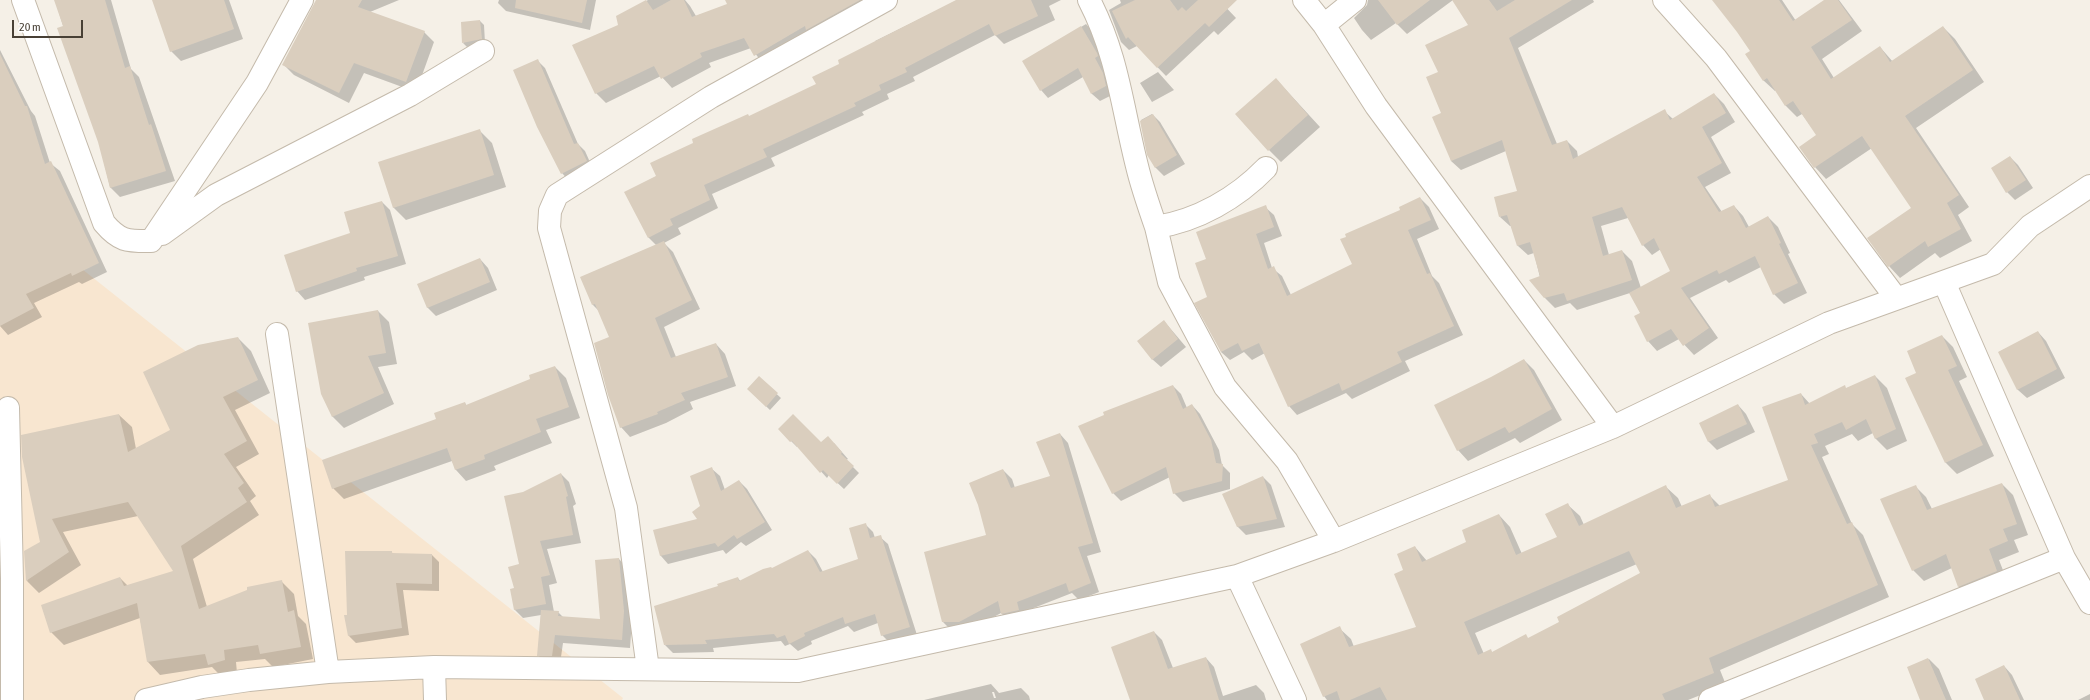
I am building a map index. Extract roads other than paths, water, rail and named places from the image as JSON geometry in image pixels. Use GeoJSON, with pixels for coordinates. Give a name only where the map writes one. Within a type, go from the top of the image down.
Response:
{"type":"FeatureCollection","features":[{"type":"Feature","properties":{"kind":"street"},"geometry":{"type":"LineString","coordinates":[[23,0],[104,223],[114,235],[128,241],[151,241],[216,195],[410,95],[483,51]]}},
{"type":"Feature","properties":{"kind":"street"},"geometry":{"type":"LineString","coordinates":[[151,241],[257,83],[302,0]]}},
{"type":"Feature","properties":{"kind":"street"},"geometry":{"type":"LineString","coordinates":[[648,668],[626,508],[549,228],[550,211],[557,195],[711,96],[886,0]]}},
{"type":"Feature","properties":{"kind":"street"},"geometry":{"type":"LineString","coordinates":[[1089,0],[1102,25],[1117,70],[1137,167],[1156,227],[1169,282],[1225,387],[1287,461],[1334,541]]}},
{"type":"Feature","properties":{"kind":"street"},"geometry":{"type":"LineString","coordinates":[[1304,0],[1324,25],[1376,106],[1613,427]]}},
{"type":"Feature","properties":{"kind":"street"},"geometry":{"type":"LineString","coordinates":[[1324,25],[1354,0]]}},
{"type":"Feature","properties":{"kind":"street"},"geometry":{"type":"LineString","coordinates":[[1664,0],[1716,58],[1896,298]]}},
{"type":"Feature","properties":{"kind":"street"},"geometry":{"type":"LineString","coordinates":[[1156,227],[1170,225],[1203,214],[1252,183],[1266,168]]}},
{"type":"Feature","properties":{"kind":"street"},"geometry":{"type":"LineString","coordinates":[[146,700],[202,687],[249,680],[328,672],[434,667],[648,668],[798,671],[1237,576],[1334,541],[1613,427],[1829,323],[1993,264],[2030,226],[2090,186]]}},
{"type":"Feature","properties":{"kind":"street"},"geometry":{"type":"LineString","coordinates":[[1944,282],[2064,558],[2090,604]]}},
{"type":"Feature","properties":{"kind":"street"},"geometry":{"type":"LineString","coordinates":[[277,334],[328,672]]}},
{"type":"Feature","properties":{"kind":"street"},"geometry":{"type":"LineString","coordinates":[[8,408],[12,579],[12,700]]}},
{"type":"Feature","properties":{"kind":"street"},"geometry":{"type":"LineString","coordinates":[[1710,700],[2064,558]]}},
{"type":"Feature","properties":{"kind":"street"},"geometry":{"type":"LineString","coordinates":[[1237,576],[1295,700]]}},
{"type":"Feature","properties":{"kind":"street"},"geometry":{"type":"LineString","coordinates":[[434,667],[435,700]]}}]}
